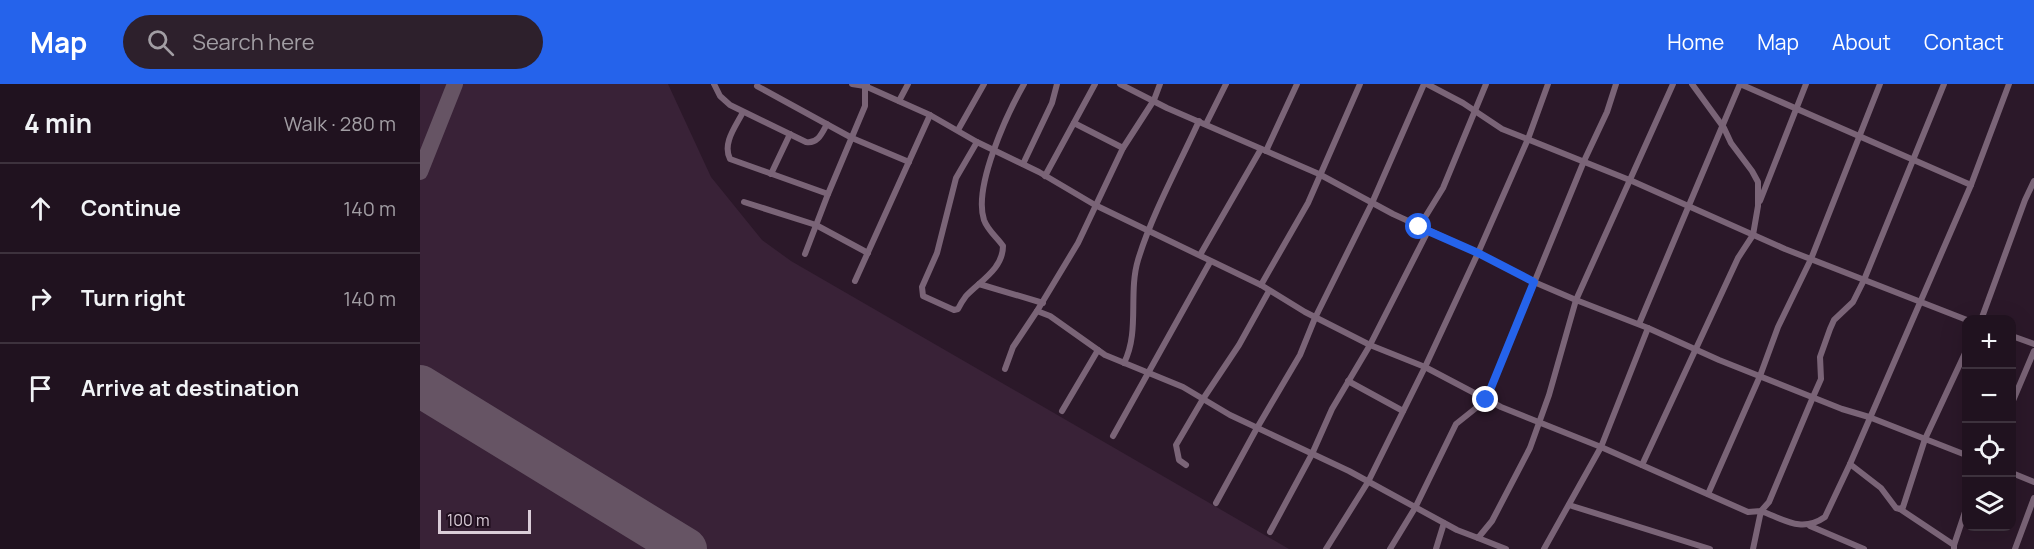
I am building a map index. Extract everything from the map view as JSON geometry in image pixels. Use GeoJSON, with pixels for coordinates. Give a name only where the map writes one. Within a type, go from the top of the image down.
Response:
{"type":"FeatureCollection","features":[{"type":"Feature","properties":{"kind":"street"},"geometry":{"type":"LineString","coordinates":[[714,84],[720,96],[729,105],[811,143],[817,140],[827,124]]}},
{"type":"Feature","properties":{"kind":"street"},"geometry":{"type":"LineString","coordinates":[[852,84],[866,85],[930,115],[977,142],[1045,176],[1095,206],[1261,285],[1316,318],[1370,345],[1425,367],[1486,400],[1601,447],[1748,512],[1761,511],[1799,525],[1809,525],[1864,549]]}},
{"type":"Feature","properties":{"kind":"street"},"geometry":{"type":"LineString","coordinates":[[899,101],[908,84]]}},
{"type":"Feature","properties":{"kind":"street"},"geometry":{"type":"LineString","coordinates":[[958,130],[984,84]]}},
{"type":"Feature","properties":{"kind":"street"},"geometry":{"type":"LineString","coordinates":[[977,142],[956,178],[937,253],[921,292],[927,298],[954,310],[958,309],[965,297],[1000,261],[1003,252],[1003,246],[990,232],[984,219],[982,207],[986,172],[1004,124],[1024,84]]}},
{"type":"Feature","properties":{"kind":"street"},"geometry":{"type":"LineString","coordinates":[[1023,164],[1052,103],[1057,84]]}},
{"type":"Feature","properties":{"kind":"street"},"geometry":{"type":"LineString","coordinates":[[1045,176],[1095,84]]}},
{"type":"Feature","properties":{"kind":"street"},"geometry":{"type":"LineString","coordinates":[[1120,84],[1319,174],[1372,204],[1478,253],[1534,282],[1639,324],[1719,360],[1962,453]]}},
{"type":"Feature","properties":{"kind":"street"},"geometry":{"type":"LineString","coordinates":[[1005,369],[1013,348],[1078,243],[1123,148],[1154,100],[1160,84]]}},
{"type":"Feature","properties":{"kind":"street"},"geometry":{"type":"LineString","coordinates":[[1124,363],[1131,337],[1133,279],[1148,232],[1203,123],[1226,84]]}},
{"type":"Feature","properties":{"kind":"street"},"geometry":{"type":"LineString","coordinates":[[1200,255],[1264,150],[1297,84]]}},
{"type":"Feature","properties":{"kind":"street"},"geometry":{"type":"LineString","coordinates":[[1261,285],[1308,203],[1360,84]]}},
{"type":"Feature","properties":{"kind":"street"},"geometry":{"type":"LineString","coordinates":[[1216,503],[1300,356],[1316,318],[1372,204],[1425,84],[1463,103],[1502,129],[1630,180],[1811,259],[1962,318]]}},
{"type":"Feature","properties":{"kind":"street"},"geometry":{"type":"LineString","coordinates":[[1419,227],[1443,188],[1486,84]]}},
{"type":"Feature","properties":{"kind":"street"},"geometry":{"type":"LineString","coordinates":[[1326,549],[1368,482],[1425,367],[1528,139],[1548,84]]}},
{"type":"Feature","properties":{"kind":"street"},"geometry":{"type":"LineString","coordinates":[[1390,549],[1415,508],[1456,424],[1486,400],[1584,161],[1607,112],[1616,84]]}},
{"type":"Feature","properties":{"kind":"street"},"geometry":{"type":"LineString","coordinates":[[1478,538],[1503,502],[1530,448],[1540,422],[1576,300],[1673,84]]}},
{"type":"Feature","properties":{"kind":"street"},"geometry":{"type":"LineString","coordinates":[[1642,465],[1738,258],[1753,235],[1758,206],[1758,182],[1692,84]]}},
{"type":"Feature","properties":{"kind":"street"},"geometry":{"type":"LineString","coordinates":[[1639,324],[1740,84],[1971,185]]}},
{"type":"Feature","properties":{"kind":"street"},"geometry":{"type":"LineString","coordinates":[[1758,206],[1806,84]]}},
{"type":"Feature","properties":{"kind":"street"},"geometry":{"type":"LineString","coordinates":[[1708,494],[1760,376],[1778,327],[1811,259],[1880,84]]}},
{"type":"Feature","properties":{"kind":"street"},"geometry":{"type":"LineString","coordinates":[[1753,549],[1761,511],[1769,502],[1821,379],[1820,357],[1830,329],[1834,320],[1853,302],[1864,280],[1944,84]]}},
{"type":"Feature","properties":{"kind":"street"},"geometry":{"type":"LineString","coordinates":[[1809,525],[1825,517],[1850,464],[1971,185],[2009,84]]}},
{"type":"Feature","properties":{"kind":"street"},"geometry":{"type":"LineString","coordinates":[[756,85],[852,138],[909,162]]}},
{"type":"Feature","properties":{"kind":"street"},"geometry":{"type":"LineString","coordinates":[[806,254],[865,106],[866,85]]}},
{"type":"Feature","properties":{"kind":"street"},"geometry":{"type":"LineString","coordinates":[[743,112],[727,144],[730,159],[828,194]]}},
{"type":"Feature","properties":{"kind":"street"},"geometry":{"type":"LineString","coordinates":[[855,281],[930,115]]}},
{"type":"Feature","properties":{"kind":"street"},"geometry":{"type":"LineString","coordinates":[[1074,123],[1123,148]]}},
{"type":"Feature","properties":{"kind":"street"},"geometry":{"type":"LineString","coordinates":[[771,174],[790,134]]}},
{"type":"Feature","properties":{"kind":"street"},"geometry":{"type":"LineString","coordinates":[[1983,315],[2034,181]]}},
{"type":"Feature","properties":{"kind":"street"},"geometry":{"type":"LineString","coordinates":[[744,202],[816,225],[868,253]]}},
{"type":"Feature","properties":{"kind":"street"},"geometry":{"type":"LineString","coordinates":[[1270,531],[1312,454],[1332,410],[1370,345],[1428,231]]}},
{"type":"Feature","properties":{"kind":"street"},"geometry":{"type":"LineString","coordinates":[[1113,436],[1210,262]]}},
{"type":"Feature","properties":{"kind":"street"},"geometry":{"type":"LineString","coordinates":[[979,284],[1042,303]]}},
{"type":"Feature","properties":{"kind":"street"},"geometry":{"type":"LineString","coordinates":[[1186,465],[1179,460],[1176,445],[1239,345],[1269,291]]}},
{"type":"Feature","properties":{"kind":"street"},"geometry":{"type":"LineString","coordinates":[[1037,311],[1050,316],[1098,350],[1183,387],[1257,428],[1368,482],[1444,523],[1506,549]]}},
{"type":"Feature","properties":{"kind":"street"},"geometry":{"type":"LineString","coordinates":[[1544,549],[1601,447],[1648,328]]}},
{"type":"Feature","properties":{"kind":"street"},"geometry":{"type":"LineString","coordinates":[[2016,337],[2034,344]]}},
{"type":"Feature","properties":{"kind":"street"},"geometry":{"type":"LineString","coordinates":[[1062,411],[1098,350]]}},
{"type":"Feature","properties":{"kind":"street"},"geometry":{"type":"LineString","coordinates":[[2016,394],[2034,351]]}},
{"type":"Feature","properties":{"kind":"street"},"geometry":{"type":"LineString","coordinates":[[1900,509],[1903,507],[1925,439],[1962,360]]}},
{"type":"Feature","properties":{"kind":"street"},"geometry":{"type":"LineString","coordinates":[[1348,381],[1402,411]]}},
{"type":"Feature","properties":{"kind":"street"},"geometry":{"type":"LineString","coordinates":[[1850,464],[1881,488],[1896,508],[1954,547],[1962,522]]}},
{"type":"Feature","properties":{"kind":"street"},"geometry":{"type":"LineString","coordinates":[[2016,475],[2034,482]]}},
{"type":"Feature","properties":{"kind":"street"},"geometry":{"type":"LineString","coordinates":[[2015,549],[2034,498]]}},
{"type":"Feature","properties":{"kind":"street"},"geometry":{"type":"LineString","coordinates":[[1569,505],[1710,549]]}},
{"type":"Feature","properties":{"kind":"street"},"geometry":{"type":"LineString","coordinates":[[1436,549],[1444,523]]}},
{"type":"Feature","properties":{"kind":"shaded area"},"geometry":{"type":"Polygon","coordinates":[[[420,84],[668,84],[711,177],[762,240],[791,261],[1289,549],[420,549],[420,84]]]}},
{"type":"Feature","properties":{"kind":"taxiway"},"geometry":{"type":"LineString","coordinates":[[420,172],[455,84]]}},
{"type":"Feature","properties":{"kind":"runway"},"geometry":{"type":"LineString","coordinates":[[420,386],[686,549]]}},
{"type":"Feature","properties":{"kind":"route"},"geometry":{"type":"LineString","coordinates":[[1419,227],[1478,253],[1534,282],[1486,400]]}}]}
